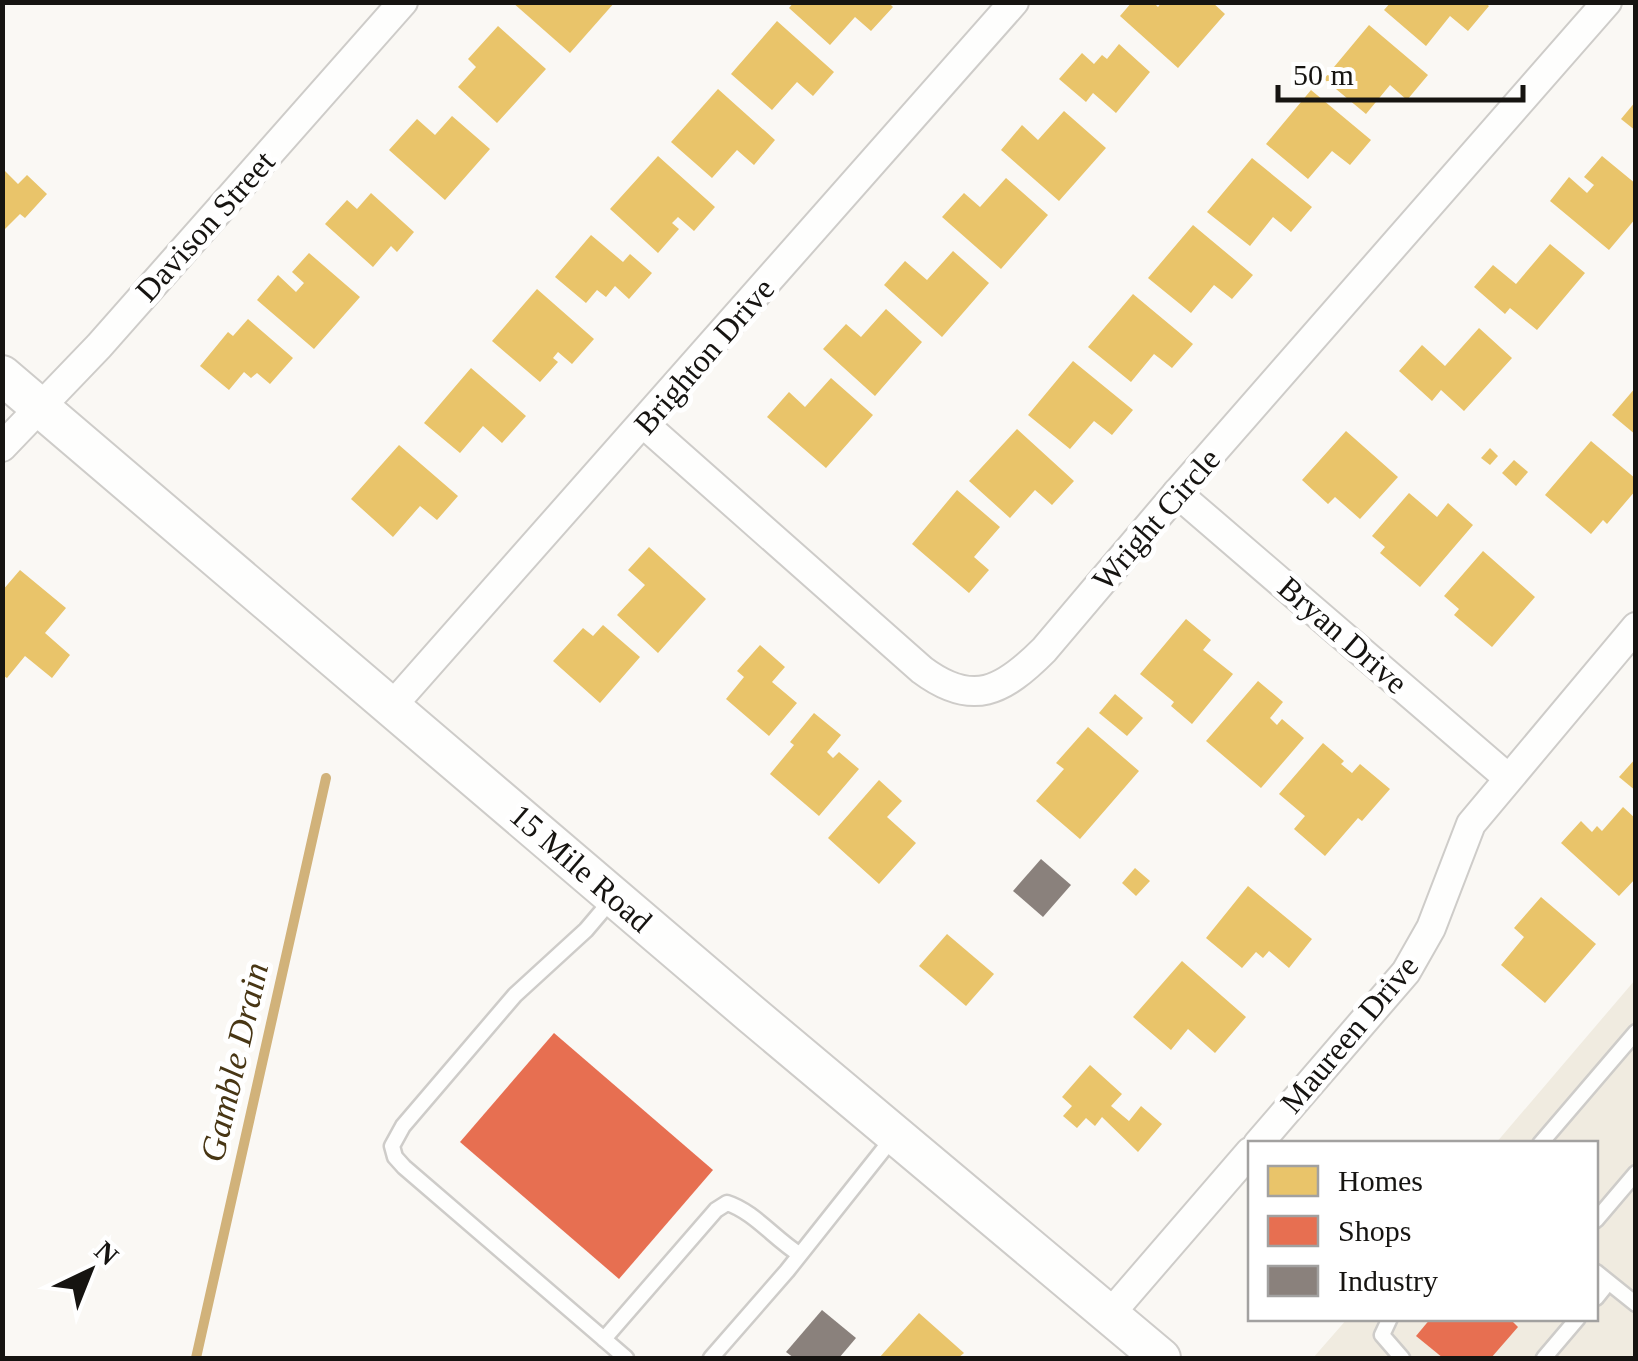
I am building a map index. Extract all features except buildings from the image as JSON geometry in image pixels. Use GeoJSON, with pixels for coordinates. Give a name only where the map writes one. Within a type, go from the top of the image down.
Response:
{"type":"FeatureCollection","features":[{"type":"Feature","properties":{"kind":"main road","name":"15 Mile Road"},"geometry":{"type":"LineString","coordinates":[[2,375],[1161,1358]]}},
{"type":"Feature","properties":{"kind":"street","name":"Davison Street"},"geometry":{"type":"LineString","coordinates":[[2,446],[99,346],[403,2]]}},
{"type":"Feature","properties":{"kind":"street","name":"Brighton Drive"},"geometry":{"type":"LineString","coordinates":[[392,706],[1014,2]]}},
{"type":"Feature","properties":{"kind":"street","name":"Wright Circle"},"geometry":{"type":"LineString","coordinates":[[644,424],[940,684],[966,694],[994,687],[1020,673],[1607,2]]}},
{"type":"Feature","properties":{"kind":"street","name":"Bryan Drive"},"geometry":{"type":"LineString","coordinates":[[1177,493],[1508,778]]}},
{"type":"Feature","properties":{"kind":"street","name":"Maureen Drive"},"geometry":{"type":"LineString","coordinates":[[1261,1141],[1406,972],[1432,928],[1470,824],[1636,628]]}},
{"type":"Feature","properties":{"kind":"street"},"geometry":{"type":"LineString","coordinates":[[1110,1314],[1248,1154]]}},
{"type":"Feature","properties":{"kind":"lane"},"geometry":{"type":"LineString","coordinates":[[614,897],[586,930],[516,996],[403,1126],[392,1146],[404,1167],[626,1358]]}},
{"type":"Feature","properties":{"kind":"lane"},"geometry":{"type":"LineString","coordinates":[[1543,1141],[1636,1032]]}},
{"type":"Feature","properties":{"kind":"lane"},"geometry":{"type":"LineString","coordinates":[[711,1358],[895,1135]]}},
{"type":"Feature","properties":{"kind":"lane"},"geometry":{"type":"LineString","coordinates":[[1598,1218],[1636,1173]]}},
{"type":"Feature","properties":{"kind":"lane"},"geometry":{"type":"LineString","coordinates":[[604,1339],[716,1210],[727,1203],[741,1209],[799,1254]]}},
{"type":"Feature","properties":{"kind":"lane"},"geometry":{"type":"LineString","coordinates":[[1598,1274],[1636,1304]]}},
{"type":"Feature","properties":{"kind":"lane"},"geometry":{"type":"LineString","coordinates":[[1598,1296],[1608,1283]]}},
{"type":"Feature","properties":{"kind":"lane"},"geometry":{"type":"LineString","coordinates":[[1389,1321],[1382,1336],[1402,1358]]}},
{"type":"Feature","properties":{"kind":"lane"},"geometry":{"type":"LineString","coordinates":[[1544,1358],[1575,1321]]}},
{"type":"Feature","properties":{"kind":"shaded area"},"geometry":{"type":"Polygon","coordinates":[[[1635,980],[1635,1358],[1313,1358],[1345,1321],[1598,1321],[1598,1141],[1498,1141],[1635,980]]]}},
{"type":"Feature","properties":{"kind":"waterway","name":"Gamble Drain"},"geometry":{"type":"LineString","coordinates":[[196,1358],[326,778]]}}]}
